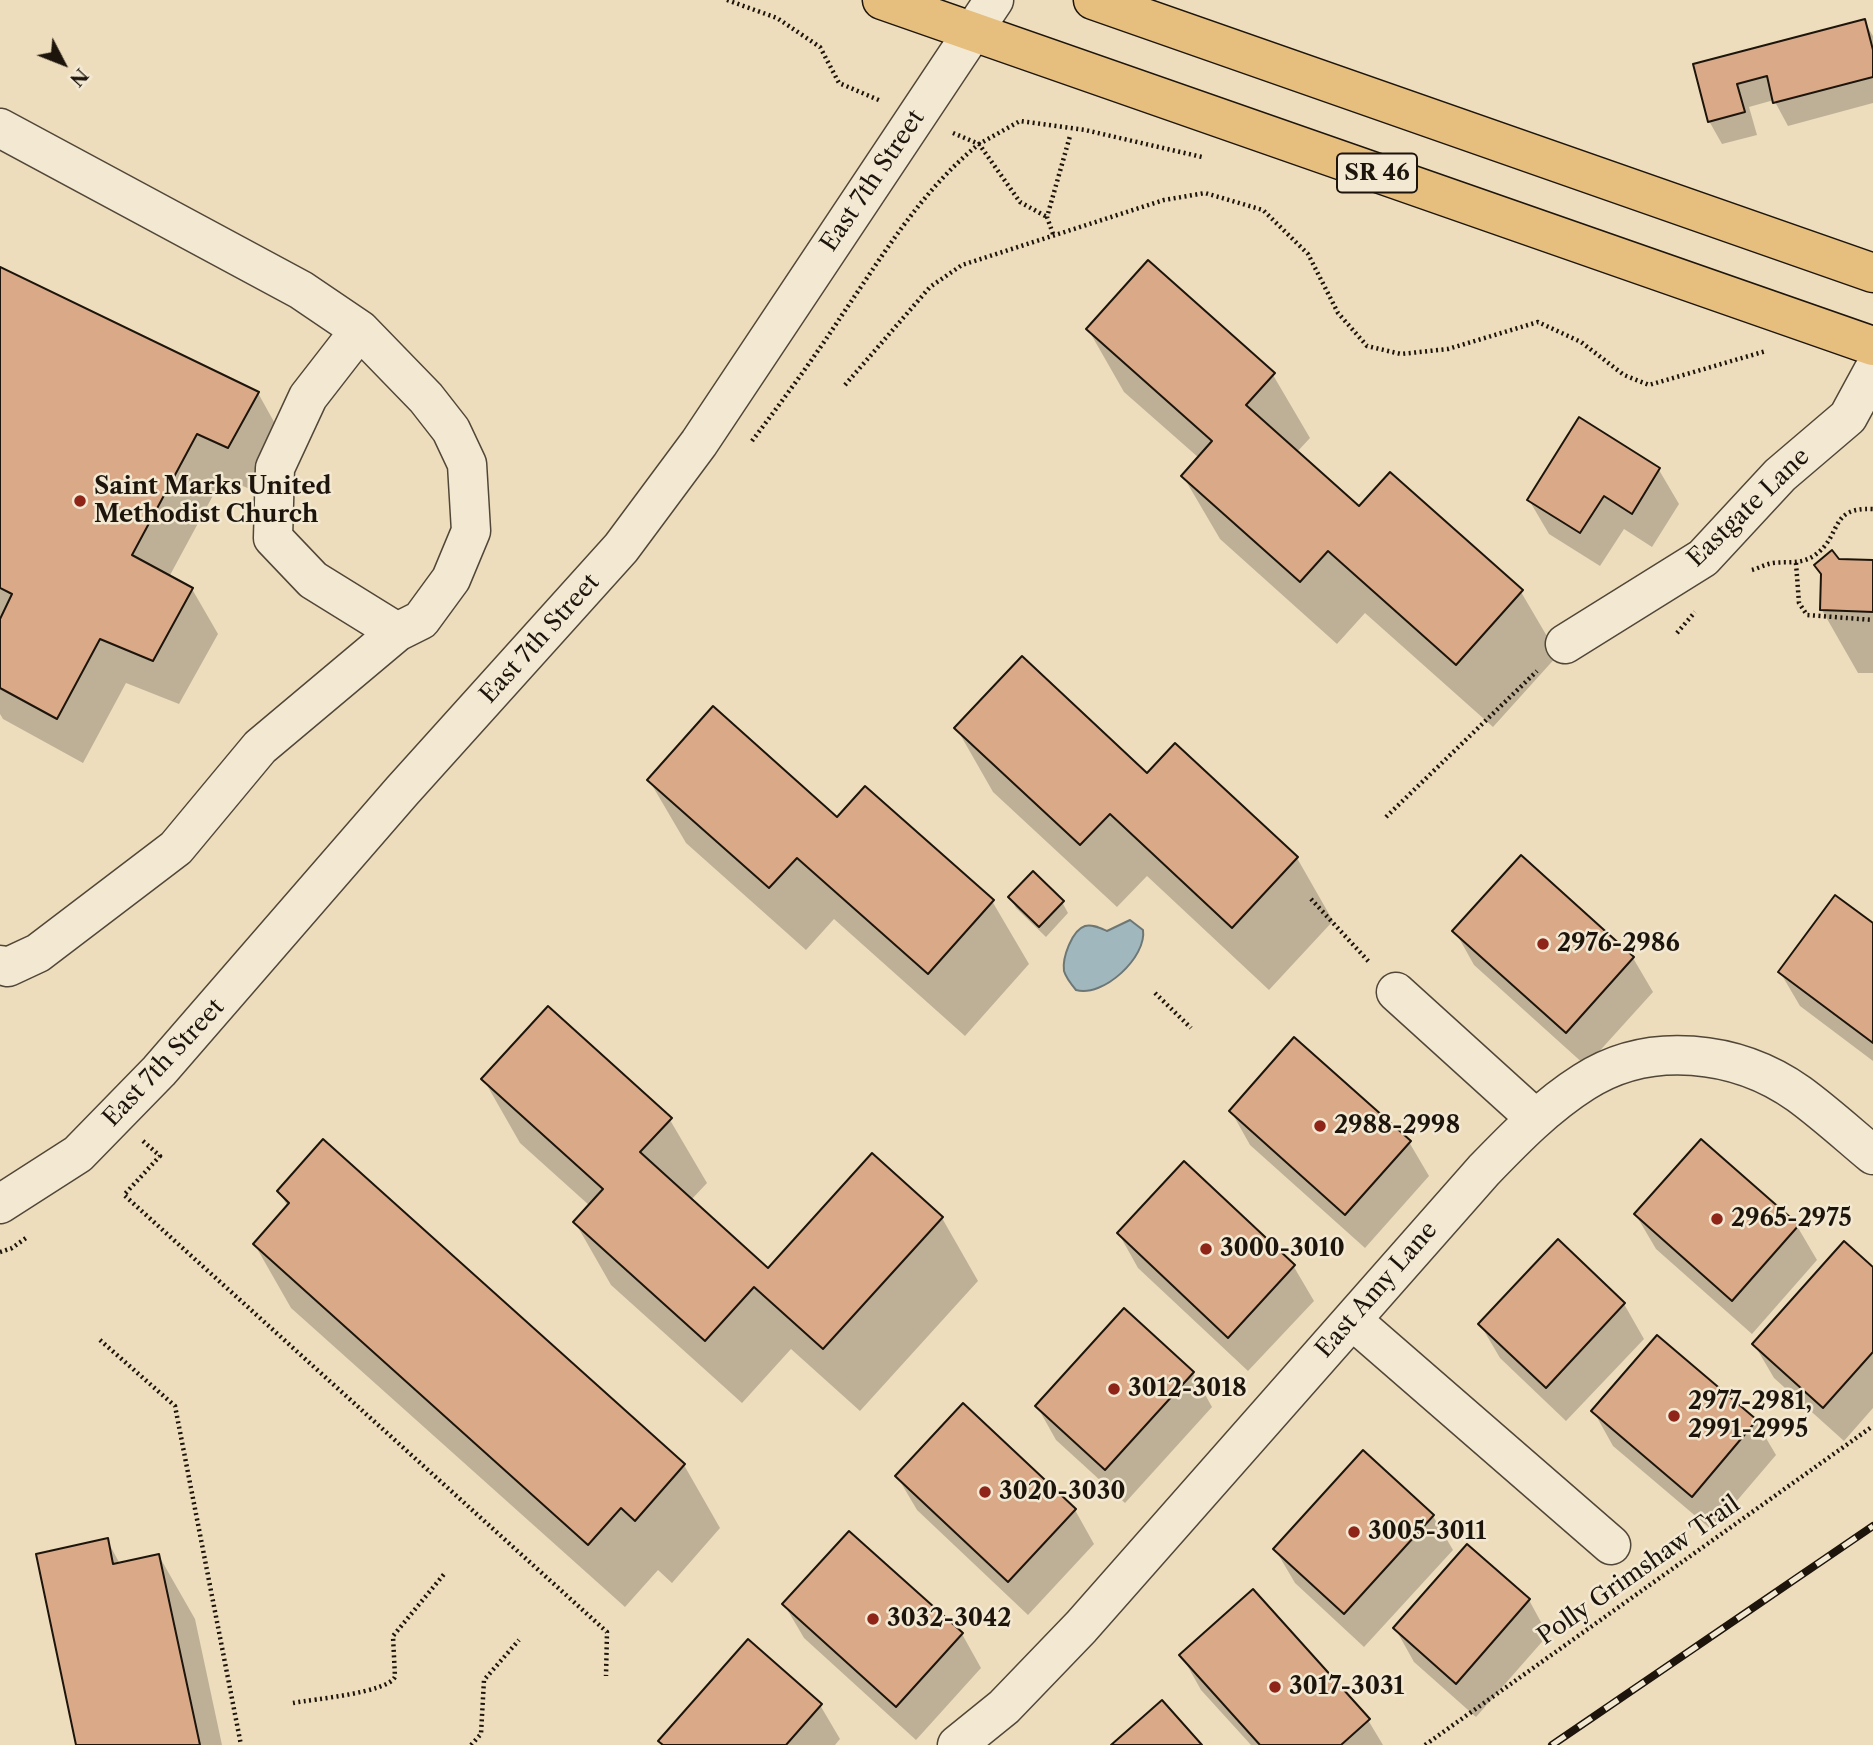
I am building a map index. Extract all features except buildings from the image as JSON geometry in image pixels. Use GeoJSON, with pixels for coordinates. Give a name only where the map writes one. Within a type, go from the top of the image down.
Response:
{"type":"FeatureCollection","features":[{"type":"Feature","properties":{"kind":"highway","name":"SR 46"},"geometry":{"type":"LineString","coordinates":[[882,0],[1873,346]]}},
{"type":"Feature","properties":{"kind":"highway"},"geometry":{"type":"LineString","coordinates":[[1093,0],[1873,273]]}},
{"type":"Feature","properties":{"kind":"street","name":"East 7th Street"},"geometry":{"type":"LineString","coordinates":[[0,1205],[78,1154],[159,1071],[402,791],[621,548],[699,443],[994,0]]}},
{"type":"Feature","properties":{"kind":"street"},"geometry":{"type":"LineString","coordinates":[[0,128],[301,290],[360,330],[426,398],[451,430],[467,464],[471,531],[451,579],[421,620],[397,632],[260,747],[176,848],[38,953],[8,967],[0,965]]}},
{"type":"Feature","properties":{"kind":"street"},"geometry":{"type":"LineString","coordinates":[[360,330],[308,397],[275,468],[273,538],[313,580],[397,632]]}},
{"type":"Feature","properties":{"kind":"street","name":"Eastgate Lane"},"geometry":{"type":"LineString","coordinates":[[1565,644],[1703,558],[1780,475],[1848,417],[1873,371]]}},
{"type":"Feature","properties":{"kind":"street"},"geometry":{"type":"LineString","coordinates":[[1396,992],[1535,1118]]}},
{"type":"Feature","properties":{"kind":"street","name":"East Amy Lane"},"geometry":{"type":"LineString","coordinates":[[957,1745],[1004,1707],[1081,1627],[1484,1170],[1535,1118],[1586,1080],[1637,1059],[1694,1053],[1749,1068],[1798,1093],[1873,1156]]}},
{"type":"Feature","properties":{"kind":"street"},"geometry":{"type":"LineString","coordinates":[[1352,1320],[1611,1545]]}},
{"type":"Feature","properties":{"kind":"path"},"geometry":{"type":"LineString","coordinates":[[727,0],[777,18],[820,47],[839,83],[979,144],[1020,202],[1047,217]]}},
{"type":"Feature","properties":{"kind":"path"},"geometry":{"type":"LineString","coordinates":[[810,363],[899,231],[950,168],[979,144],[1020,121],[1085,130],[1204,157]]}},
{"type":"Feature","properties":{"kind":"path"},"geometry":{"type":"LineString","coordinates":[[1053,234],[1047,217],[1070,136]]}},
{"type":"Feature","properties":{"kind":"path"},"geometry":{"type":"LineString","coordinates":[[845,385],[930,287],[962,265],[1164,200],[1205,193],[1263,210],[1308,254],[1338,313],[1367,346],[1401,354],[1448,349],[1538,322],[1581,342],[1623,375],[1649,385],[1774,348],[1761,343]]}},
{"type":"Feature","properties":{"kind":"path"},"geometry":{"type":"LineString","coordinates":[[1752,570],[1773,563],[1796,563],[1814,556],[1830,542],[1838,520],[1856,508],[1873,509]]}},
{"type":"Feature","properties":{"kind":"path"},"geometry":{"type":"LineString","coordinates":[[1796,563],[1799,603],[1807,615],[1873,620]]}},
{"type":"Feature","properties":{"kind":"path"},"geometry":{"type":"LineString","coordinates":[[1386,817],[1565,644]]}},
{"type":"Feature","properties":{"kind":"path"},"geometry":{"type":"LineString","coordinates":[[1311,899],[1396,992]]}},
{"type":"Feature","properties":{"kind":"path"},"geometry":{"type":"LineString","coordinates":[[1155,993],[1191,1028]]}},
{"type":"Feature","properties":{"kind":"path"},"geometry":{"type":"LineString","coordinates":[[143,1140],[160,1156],[124,1195],[607,1632],[606,1676]]}},
{"type":"Feature","properties":{"kind":"path"},"geometry":{"type":"LineString","coordinates":[[100,1340],[175,1406],[241,1745]]}},
{"type":"Feature","properties":{"kind":"path","name":"Polly Grimshaw Trail"},"geometry":{"type":"LineString","coordinates":[[1425,1745],[1873,1426]]}},
{"type":"Feature","properties":{"kind":"path"},"geometry":{"type":"LineString","coordinates":[[293,1703],[377,1688],[392,1682],[395,1676],[393,1636],[445,1573]]}},
{"type":"Feature","properties":{"kind":"path"},"geometry":{"type":"LineString","coordinates":[[471,1745],[481,1734],[484,1680],[519,1640]]}},
{"type":"Feature","properties":{"kind":"water"},"geometry":{"type":"Polygon","coordinates":[[[1130,920],[1143,930],[1138,952],[1131,963],[1110,982],[1098,988],[1076,990],[1066,976],[1064,965],[1066,952],[1076,933],[1085,926],[1107,931],[1130,920]]]}},
{"type":"Feature","properties":{"kind":"railway"},"geometry":{"type":"LineString","coordinates":[[1552,1745],[1873,1526]]}},
{"type":"Feature","properties":{"kind":"place","name":"Saint Marks United Methodist Church"},"geometry":{"type":"Point","coordinates":[80,501]}},
{"type":"Feature","properties":{"kind":"place","name":"2976-2986"},"geometry":{"type":"Point","coordinates":[1543,944]}},
{"type":"Feature","properties":{"kind":"place","name":"2988-2998"},"geometry":{"type":"Point","coordinates":[1320,1126]}},
{"type":"Feature","properties":{"kind":"place","name":"2965-2975"},"geometry":{"type":"Point","coordinates":[1717,1219]}},
{"type":"Feature","properties":{"kind":"place","name":"3000-3010"},"geometry":{"type":"Point","coordinates":[1206,1249]}},
{"type":"Feature","properties":{"kind":"place","name":"3012-3018"},"geometry":{"type":"Point","coordinates":[1114,1389]}},
{"type":"Feature","properties":{"kind":"place","name":"2977-2981, 2991-2995"},"geometry":{"type":"Point","coordinates":[1674,1416]}},
{"type":"Feature","properties":{"kind":"place","name":"3020-3030"},"geometry":{"type":"Point","coordinates":[985,1492]}},
{"type":"Feature","properties":{"kind":"place","name":"3005-3011"},"geometry":{"type":"Point","coordinates":[1354,1532]}},
{"type":"Feature","properties":{"kind":"place","name":"3032-3042"},"geometry":{"type":"Point","coordinates":[873,1619]}},
{"type":"Feature","properties":{"kind":"place","name":"3017-3031"},"geometry":{"type":"Point","coordinates":[1275,1687]}}]}
